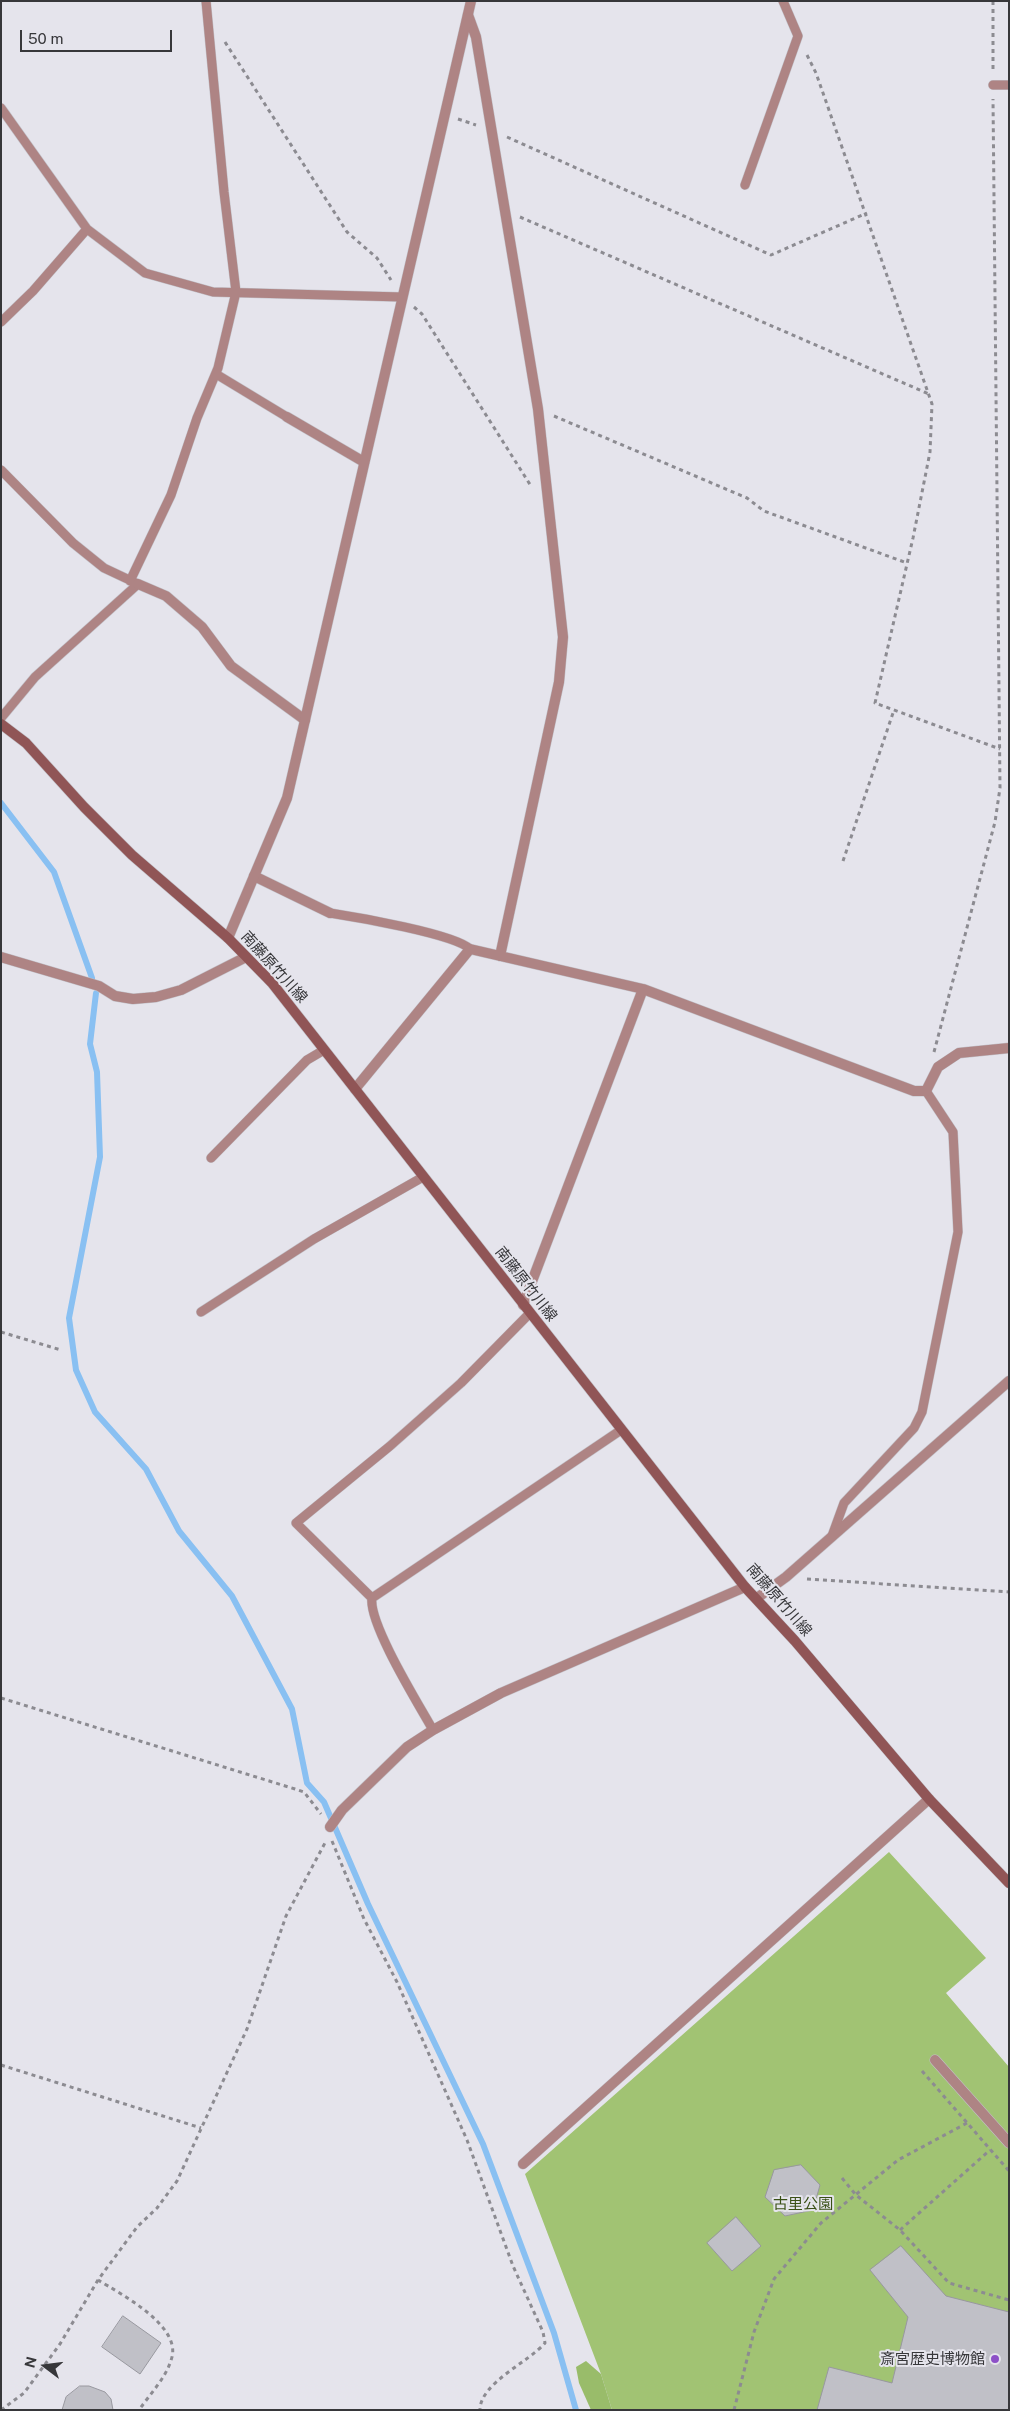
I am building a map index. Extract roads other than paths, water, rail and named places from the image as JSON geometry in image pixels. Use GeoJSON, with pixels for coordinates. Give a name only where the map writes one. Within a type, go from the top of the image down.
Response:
{"type":"FeatureCollection","features":[{"type":"Feature","properties":{"kind":"main road","name":"南藤原竹川線"},"geometry":{"type":"LineString","coordinates":[[1,724],[26,743],[84,807],[132,855],[228,938],[272,983],[621,1430],[650,1463],[745,1587],[757,1598],[929,1799],[1009,1883]]}},
{"type":"Feature","properties":{"kind":"street"},"geometry":{"type":"LineString","coordinates":[[228,938],[287,798],[443,114],[471,1]]}},
{"type":"Feature","properties":{"kind":"street"},"geometry":{"type":"LineString","coordinates":[[468,14],[476,37],[538,409],[563,638],[559,682],[500,956]]}},
{"type":"Feature","properties":{"kind":"street"},"geometry":{"type":"LineString","coordinates":[[287,417],[364,462]]}},
{"type":"Feature","properties":{"kind":"street"},"geometry":{"type":"LineString","coordinates":[[134,583],[166,596],[202,627],[231,666],[305,720]]}},
{"type":"Feature","properties":{"kind":"street"},"geometry":{"type":"LineString","coordinates":[[254,876],[330,913]]}},
{"type":"Feature","properties":{"kind":"street"},"geometry":{"type":"LineString","coordinates":[[355,1089],[470,950],[643,989],[914,1091],[926,1091],[938,1067],[958,1053],[1009,1048]]}},
{"type":"Feature","properties":{"kind":"street"},"geometry":{"type":"LineString","coordinates":[[1,957],[99,986],[115,996],[133,999],[156,997],[181,990],[246,957]]}},
{"type":"Feature","properties":{"kind":"street"},"geometry":{"type":"LineString","coordinates":[[526,1309],[643,989]]}},
{"type":"Feature","properties":{"kind":"street"},"geometry":{"type":"LineString","coordinates":[[757,1598],[786,1577],[1009,1381]]}},
{"type":"Feature","properties":{"kind":"street"},"geometry":{"type":"LineString","coordinates":[[330,1826],[407,1747],[433,1730],[501,1693],[745,1587]]}},
{"type":"Feature","properties":{"kind":"street"},"geometry":{"type":"LineString","coordinates":[[523,2164],[929,1799]]}},
{"type":"Feature","properties":{"kind":"street"},"geometry":{"type":"LineString","coordinates":[[935,2060],[1009,2144]]}},
{"type":"Feature","properties":{"kind":"lane"},"geometry":{"type":"LineString","coordinates":[[1,718],[35,677],[134,583],[171,495],[197,418],[216,374],[236,292],[223,182],[206,1]]}},
{"type":"Feature","properties":{"kind":"lane"},"geometry":{"type":"LineString","coordinates":[[745,185],[798,36],[783,1]]}},
{"type":"Feature","properties":{"kind":"lane"},"geometry":{"type":"LineString","coordinates":[[993,85],[1009,85]]}},
{"type":"Feature","properties":{"kind":"lane"},"geometry":{"type":"LineString","coordinates":[[1,108],[87,229],[146,272],[213,292],[402,296]]}},
{"type":"Feature","properties":{"kind":"lane"},"geometry":{"type":"LineString","coordinates":[[1,322],[33,291],[87,229]]}},
{"type":"Feature","properties":{"kind":"lane"},"geometry":{"type":"LineString","coordinates":[[216,374],[287,417]]}},
{"type":"Feature","properties":{"kind":"lane"},"geometry":{"type":"LineString","coordinates":[[1,470],[73,543],[104,568],[134,583]]}},
{"type":"Feature","properties":{"kind":"lane"},"geometry":{"type":"LineString","coordinates":[[330,913],[424,932],[464,943],[470,950]]}},
{"type":"Feature","properties":{"kind":"lane"},"geometry":{"type":"LineString","coordinates":[[211,1158],[307,1060],[324,1050]]}},
{"type":"Feature","properties":{"kind":"lane"},"geometry":{"type":"LineString","coordinates":[[832,1536],[844,1503],[914,1428],[922,1412],[958,1232],[953,1132],[926,1091]]}},
{"type":"Feature","properties":{"kind":"lane"},"geometry":{"type":"LineString","coordinates":[[201,1312],[314,1239],[424,1177]]}},
{"type":"Feature","properties":{"kind":"lane"},"geometry":{"type":"LineString","coordinates":[[372,1598],[296,1523],[390,1446],[454,1389],[526,1309]]}},
{"type":"Feature","properties":{"kind":"lane"},"geometry":{"type":"LineString","coordinates":[[433,1730],[377,1625],[371,1605],[372,1598],[621,1430]]}},
{"type":"Feature","properties":{"kind":"waterway"},"geometry":{"type":"LineString","coordinates":[[1,803],[54,872],[92,978]]}},
{"type":"Feature","properties":{"kind":"waterway"},"geometry":{"type":"LineString","coordinates":[[96,993],[90,1044],[97,1072],[100,1157],[69,1318],[76,1370],[95,1412],[146,1469],[179,1531],[232,1596],[292,1709],[307,1783],[324,1802],[368,1904],[483,2144],[554,2333],[576,2410]]}},
{"type":"Feature","properties":{"kind":"place","name":"斎宮歴史博物館"},"geometry":{"type":"Point","coordinates":[995,2359]}},
{"type":"Feature","properties":{"kind":"park label","name":"古里公園"},"geometry":{"type":"Point","coordinates":[803,2204]}}]}
